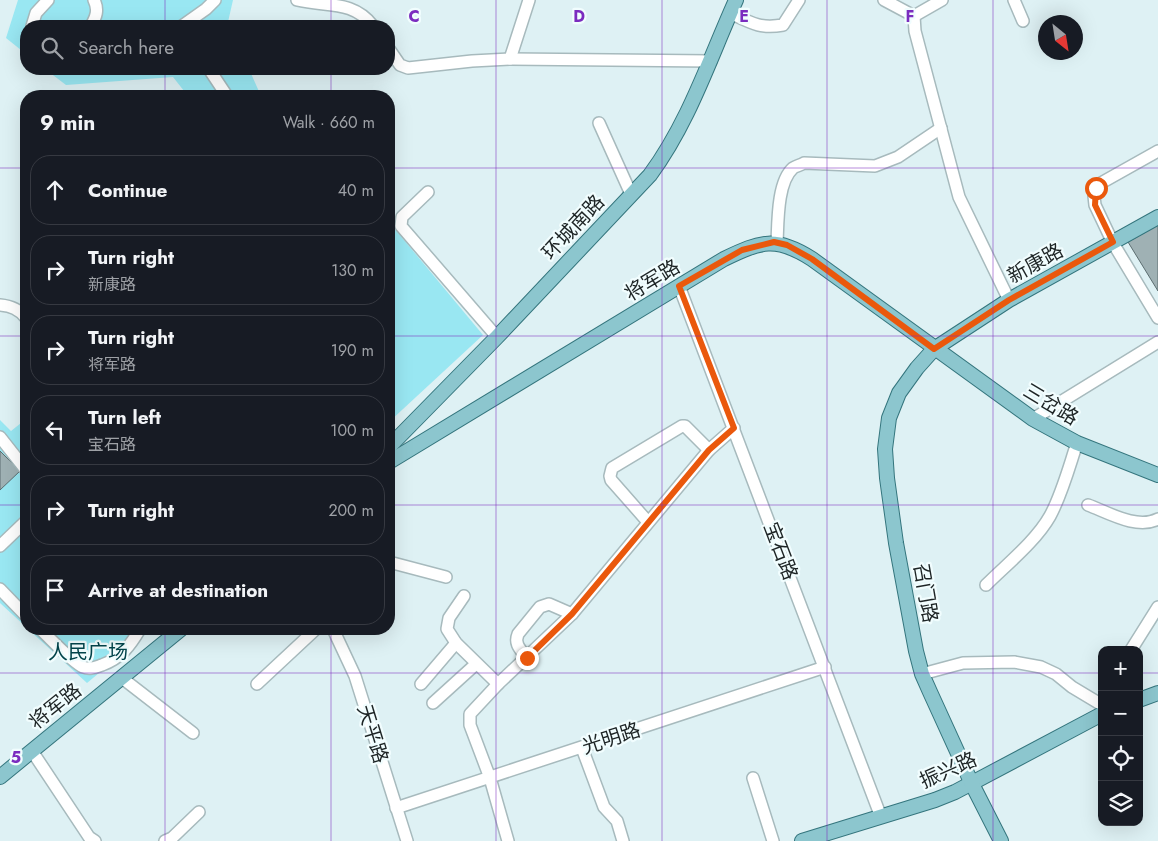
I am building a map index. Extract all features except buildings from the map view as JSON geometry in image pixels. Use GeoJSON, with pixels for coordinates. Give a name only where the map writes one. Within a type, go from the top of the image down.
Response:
{"type":"FeatureCollection","features":[{"type":"Feature","properties":{"kind":"main road","name":"环城南路"},"geometry":{"type":"LineString","coordinates":[[395,441],[497,337],[650,175],[667,153],[684,121],[733,6]]}},
{"type":"Feature","properties":{"kind":"main road","name":"新康路"},"geometry":{"type":"LineString","coordinates":[[934,349],[1009,300],[1158,217]]}},
{"type":"Feature","properties":{"kind":"main road","name":"将军路"},"geometry":{"type":"LineString","coordinates":[[395,458],[679,286],[742,250],[758,245],[777,243]]}},
{"type":"Feature","properties":{"kind":"main road"},"geometry":{"type":"LineString","coordinates":[[777,243],[787,245],[812,259],[934,349]]}},
{"type":"Feature","properties":{"kind":"main road","name":"三岔路"},"geometry":{"type":"LineString","coordinates":[[934,349],[1033,419],[1076,443],[1158,475]]}},
{"type":"Feature","properties":{"kind":"main road","name":"召门路"},"geometry":{"type":"LineString","coordinates":[[934,349],[899,393],[889,418],[885,449],[887,478],[896,543],[922,674],[972,784],[1001,841]]}},
{"type":"Feature","properties":{"kind":"main road"},"geometry":{"type":"LineString","coordinates":[[428,407],[435,421],[440,425],[448,426]]}},
{"type":"Feature","properties":{"kind":"main road","name":"将军路"},"geometry":{"type":"LineString","coordinates":[[0,777],[174,635]]}},
{"type":"Feature","properties":{"kind":"main road"},"geometry":{"type":"LineString","coordinates":[[1143,699],[1158,693]]}},
{"type":"Feature","properties":{"kind":"main road","name":"振兴路"},"geometry":{"type":"LineString","coordinates":[[802,841],[935,800],[972,784],[1098,713]]}},
{"type":"Feature","properties":{"kind":"street"},"geometry":{"type":"LineString","coordinates":[[34,20],[36,13],[48,0]]}},
{"type":"Feature","properties":{"kind":"street"},"geometry":{"type":"LineString","coordinates":[[94,0],[97,6],[94,20]]}},
{"type":"Feature","properties":{"kind":"street"},"geometry":{"type":"LineString","coordinates":[[191,20],[206,10],[215,0]]}},
{"type":"Feature","properties":{"kind":"street"},"geometry":{"type":"LineString","coordinates":[[297,0],[346,4],[358,10],[367,20]]}},
{"type":"Feature","properties":{"kind":"street"},"geometry":{"type":"LineString","coordinates":[[510,59],[529,0]]}},
{"type":"Feature","properties":{"kind":"street"},"geometry":{"type":"LineString","coordinates":[[733,6],[756,24],[768,28],[783,24],[799,0]]}},
{"type":"Feature","properties":{"kind":"street"},"geometry":{"type":"LineString","coordinates":[[884,0],[914,16]]}},
{"type":"Feature","properties":{"kind":"street"},"geometry":{"type":"LineString","coordinates":[[914,16],[942,0]]}},
{"type":"Feature","properties":{"kind":"street"},"geometry":{"type":"LineString","coordinates":[[1014,0],[1023,21]]}},
{"type":"Feature","properties":{"kind":"street"},"geometry":{"type":"LineString","coordinates":[[914,16],[915,31],[959,197],[1009,300]]}},
{"type":"Feature","properties":{"kind":"street"},"geometry":{"type":"LineString","coordinates":[[395,58],[400,65],[408,68],[510,59],[711,61]]}},
{"type":"Feature","properties":{"kind":"street"},"geometry":{"type":"LineString","coordinates":[[213,75],[223,90]]}},
{"type":"Feature","properties":{"kind":"street"},"geometry":{"type":"LineString","coordinates":[[599,123],[630,194]]}},
{"type":"Feature","properties":{"kind":"street"},"geometry":{"type":"LineString","coordinates":[[777,243],[779,201],[786,178],[793,168],[804,163],[875,166],[898,157],[941,128]]}},
{"type":"Feature","properties":{"kind":"street"},"geometry":{"type":"LineString","coordinates":[[1158,151],[1111,176],[1096,188],[1095,205],[1113,242],[1158,318]]}},
{"type":"Feature","properties":{"kind":"street"},"geometry":{"type":"LineString","coordinates":[[428,192],[402,218],[401,226],[497,337]]}},
{"type":"Feature","properties":{"kind":"street","name":"宝石路"},"geometry":{"type":"LineString","coordinates":[[679,286],[882,817]]}},
{"type":"Feature","properties":{"kind":"street"},"geometry":{"type":"LineString","coordinates":[[0,305],[12,306],[20,311]]}},
{"type":"Feature","properties":{"kind":"street"},"geometry":{"type":"LineString","coordinates":[[1033,419],[1158,342]]}},
{"type":"Feature","properties":{"kind":"street"},"geometry":{"type":"LineString","coordinates":[[648,522],[611,480],[612,468],[682,426],[685,426],[709,450]]}},
{"type":"Feature","properties":{"kind":"street"},"geometry":{"type":"LineString","coordinates":[[508,841],[490,778],[470,725],[470,714],[498,684],[572,614],[709,450],[734,428]]}},
{"type":"Feature","properties":{"kind":"street"},"geometry":{"type":"LineString","coordinates":[[0,437],[20,462]]}},
{"type":"Feature","properties":{"kind":"street"},"geometry":{"type":"LineString","coordinates":[[986,585],[1034,537],[1050,517],[1062,488],[1076,443]]}},
{"type":"Feature","properties":{"kind":"street"},"geometry":{"type":"LineString","coordinates":[[1088,505],[1132,521],[1144,522],[1158,519]]}},
{"type":"Feature","properties":{"kind":"street"},"geometry":{"type":"LineString","coordinates":[[0,546],[20,527]]}},
{"type":"Feature","properties":{"kind":"street"},"geometry":{"type":"LineString","coordinates":[[395,564],[446,577]]}},
{"type":"Feature","properties":{"kind":"street"},"geometry":{"type":"LineString","coordinates":[[0,589],[20,610]]}},
{"type":"Feature","properties":{"kind":"street"},"geometry":{"type":"LineString","coordinates":[[464,596],[450,618],[447,630],[456,643],[498,684]]}},
{"type":"Feature","properties":{"kind":"street"},"geometry":{"type":"LineString","coordinates":[[527,658],[516,644],[516,639],[540,607],[549,604],[572,614]]}},
{"type":"Feature","properties":{"kind":"street"},"geometry":{"type":"LineString","coordinates":[[1134,646],[1158,607]]}},
{"type":"Feature","properties":{"kind":"street"},"geometry":{"type":"LineString","coordinates":[[46,635],[83,667],[93,668],[111,662],[124,652],[136,635]]}},
{"type":"Feature","properties":{"kind":"street"},"geometry":{"type":"LineString","coordinates":[[257,684],[310,635]]}},
{"type":"Feature","properties":{"kind":"street","name":"天平路"},"geometry":{"type":"LineString","coordinates":[[336,635],[355,676],[407,841]]}},
{"type":"Feature","properties":{"kind":"street"},"geometry":{"type":"LineString","coordinates":[[421,684],[456,643]]}},
{"type":"Feature","properties":{"kind":"street"},"geometry":{"type":"LineString","coordinates":[[124,652],[135,666]]}},
{"type":"Feature","properties":{"kind":"street"},"geometry":{"type":"LineString","coordinates":[[922,674],[963,663],[1014,662],[1041,667],[1056,674],[1098,708]]}},
{"type":"Feature","properties":{"kind":"street"},"geometry":{"type":"LineString","coordinates":[[432,703],[476,664]]}},
{"type":"Feature","properties":{"kind":"street","name":"光明路"},"geometry":{"type":"LineString","coordinates":[[396,808],[825,667]]}},
{"type":"Feature","properties":{"kind":"street"},"geometry":{"type":"LineString","coordinates":[[122,678],[193,733]]}},
{"type":"Feature","properties":{"kind":"street"},"geometry":{"type":"LineString","coordinates":[[582,748],[604,807],[617,822],[623,841]]}},
{"type":"Feature","properties":{"kind":"street"},"geometry":{"type":"LineString","coordinates":[[32,751],[89,837],[94,841]]}},
{"type":"Feature","properties":{"kind":"street"},"geometry":{"type":"LineString","coordinates":[[753,778],[773,841]]}},
{"type":"Feature","properties":{"kind":"street"},"geometry":{"type":"LineString","coordinates":[[171,840],[199,812]]}},
{"type":"Feature","properties":{"kind":"green space"},"geometry":{"type":"Polygon","coordinates":[[[18,0],[233,0],[228,20],[20,20],[20,49],[6,38],[18,0]]]}},
{"type":"Feature","properties":{"kind":"green space"},"geometry":{"type":"Polygon","coordinates":[[[53,75],[252,75],[258,90],[183,90],[173,77],[66,85],[53,75]]]}},
{"type":"Feature","properties":{"kind":"green space"},"geometry":{"type":"Polygon","coordinates":[[[395,229],[483,335],[395,416],[395,229]]]}},
{"type":"Feature","properties":{"kind":"green space","name":"人民广场"},"geometry":{"type":"Polygon","coordinates":[[[0,420],[11,431],[20,424],[20,621],[0,603],[0,420]]]}},
{"type":"Feature","properties":{"kind":"green space","name":"人民广场"},"geometry":{"type":"Polygon","coordinates":[[[35,635],[145,635],[87,683],[35,635]]]}},
{"type":"Feature","properties":{"kind":"route"},"geometry":{"type":"LineString","coordinates":[[527,658],[572,614],[709,450],[734,428],[679,286],[742,250],[774,242],[787,245],[812,259],[934,349],[1009,300],[1113,242],[1095,205],[1094,196],[1096,188]]}}]}
